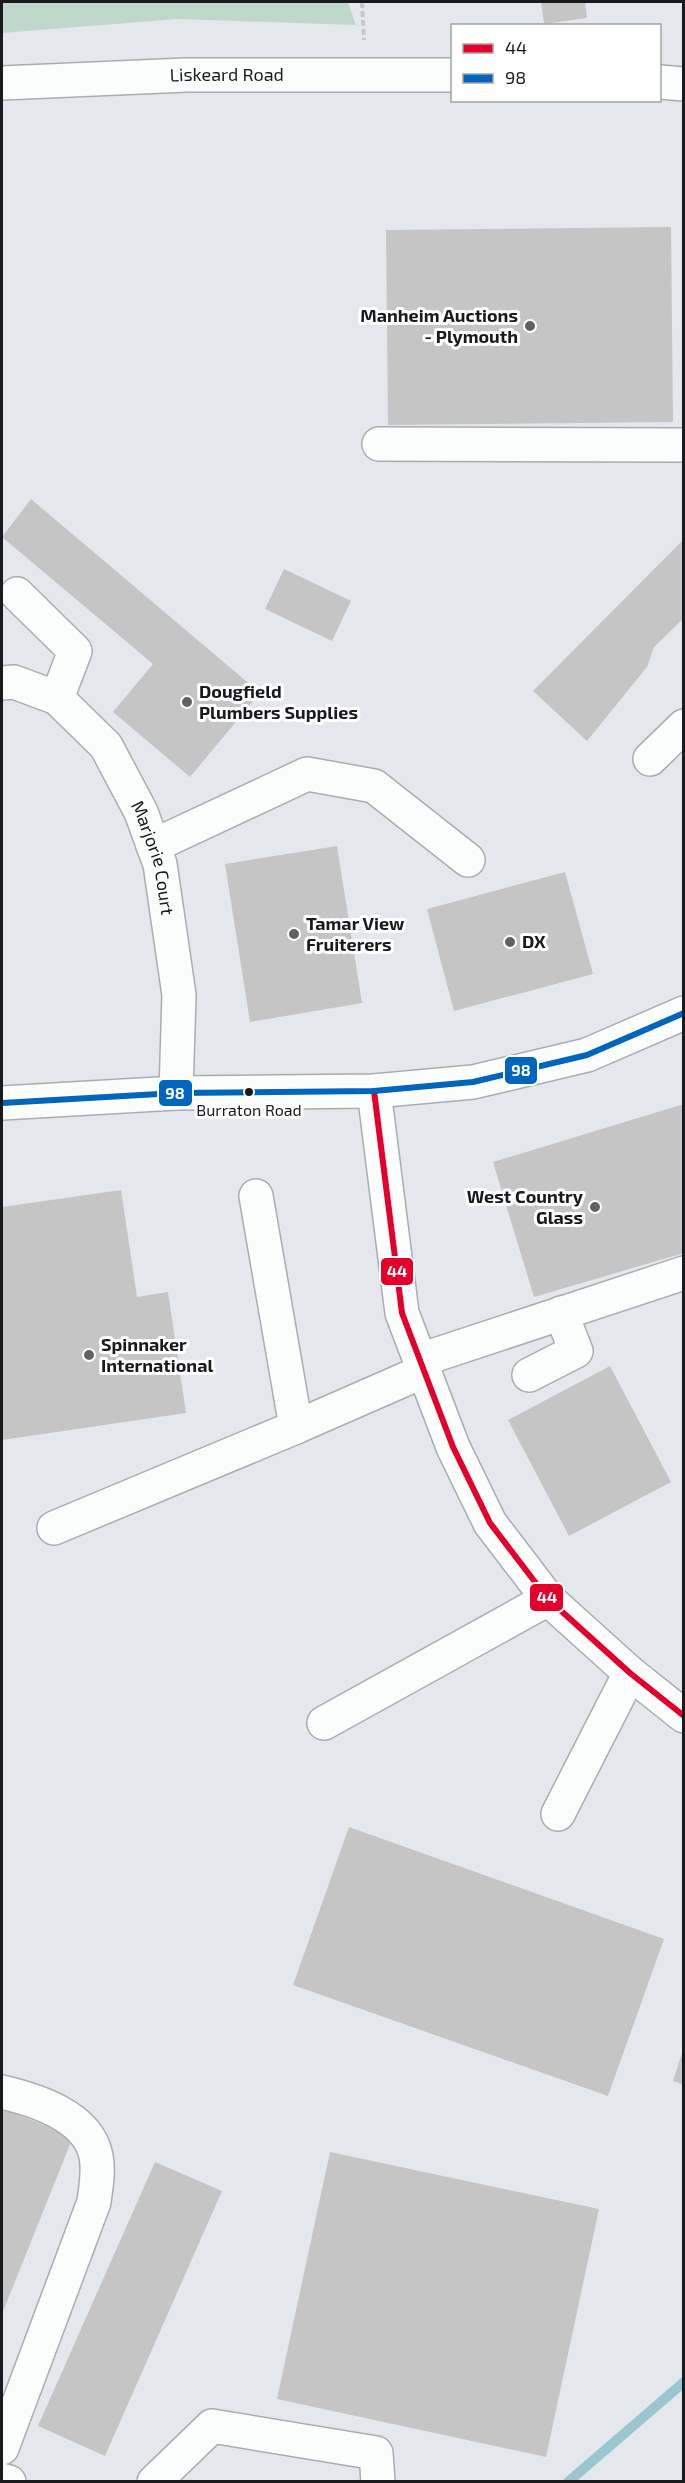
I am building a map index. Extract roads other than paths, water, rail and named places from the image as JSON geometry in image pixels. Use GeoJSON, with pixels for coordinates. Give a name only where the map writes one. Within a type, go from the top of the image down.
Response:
{"type":"FeatureCollection","features":[{"type":"Feature","properties":{"kind":"street","name":"Liskeard Road"},"geometry":{"type":"LineString","coordinates":[[2,83],[186,75],[451,75]]}},
{"type":"Feature","properties":{"kind":"street"},"geometry":{"type":"LineString","coordinates":[[661,82],[684,84]]}},
{"type":"Feature","properties":{"kind":"street"},"geometry":{"type":"LineString","coordinates":[[379,444],[684,445]]}},
{"type":"Feature","properties":{"kind":"street"},"geometry":{"type":"LineString","coordinates":[[17,594],[75,651],[57,698]]}},
{"type":"Feature","properties":{"kind":"street","name":"Marjorie Court"},"geometry":{"type":"LineString","coordinates":[[8,683],[57,698],[106,746],[141,812],[160,864],[179,995],[177,1094]]}},
{"type":"Feature","properties":{"kind":"street"},"geometry":{"type":"LineString","coordinates":[[650,759],[684,726]]}},
{"type":"Feature","properties":{"kind":"street"},"geometry":{"type":"LineString","coordinates":[[153,846],[307,774],[374,786],[468,860]]}},
{"type":"Feature","properties":{"kind":"street"},"geometry":{"type":"LineString","coordinates":[[2,1103],[177,1094],[374,1092],[473,1082],[587,1055],[684,1014]]}},
{"type":"Feature","properties":{"kind":"street"},"geometry":{"type":"LineString","coordinates":[[374,1092],[402,1313],[453,1447],[490,1523],[548,1599],[630,1673],[684,1716]]}},
{"type":"Feature","properties":{"kind":"street"},"geometry":{"type":"LineString","coordinates":[[256,1196],[296,1427]]}},
{"type":"Feature","properties":{"kind":"street"},"geometry":{"type":"LineString","coordinates":[[54,1528],[296,1427],[422,1365],[561,1313],[680,1283]]}},
{"type":"Feature","properties":{"kind":"street"},"geometry":{"type":"LineString","coordinates":[[529,1375],[576,1351],[561,1313]]}},
{"type":"Feature","properties":{"kind":"street"},"geometry":{"type":"LineString","coordinates":[[324,1723],[548,1599]]}},
{"type":"Feature","properties":{"kind":"street"},"geometry":{"type":"LineString","coordinates":[[558,1814],[630,1673]]}},
{"type":"Feature","properties":{"kind":"street"},"geometry":{"type":"LineString","coordinates":[[2,2092],[60,2112],[77,2124],[89,2138],[96,2154],[98,2173],[94,2202],[2,2448]]}},
{"type":"Feature","properties":{"kind":"street"},"geometry":{"type":"LineString","coordinates":[[154,2481],[212,2426],[376,2453],[378,2481]]}},
{"type":"Feature","properties":{"kind":"street"},"geometry":{"type":"LineString","coordinates":[[2,2480],[9,2481]]}},
{"type":"Feature","properties":{"kind":"waterway"},"geometry":{"type":"LineString","coordinates":[[568,2482],[684,2382]]}},
{"type":"Feature","properties":{"kind":"place","name":"Manheim Auctions - Plymouth"},"geometry":{"type":"Point","coordinates":[530,326]}},
{"type":"Feature","properties":{"kind":"place","name":"Dougfield Plumbers Supplies"},"geometry":{"type":"Point","coordinates":[187,702]}},
{"type":"Feature","properties":{"kind":"place","name":"Tamar View Fruiterers"},"geometry":{"type":"Point","coordinates":[294,934]}},
{"type":"Feature","properties":{"kind":"place","name":"DX"},"geometry":{"type":"Point","coordinates":[510,942]}},
{"type":"Feature","properties":{"kind":"place","name":"Burraton Road"},"geometry":{"type":"Point","coordinates":[249,1092]}},
{"type":"Feature","properties":{"kind":"place","name":"West Country Glass"},"geometry":{"type":"Point","coordinates":[595,1207]}},
{"type":"Feature","properties":{"kind":"place","name":"Spinnaker International"},"geometry":{"type":"Point","coordinates":[89,1355]}}]}
